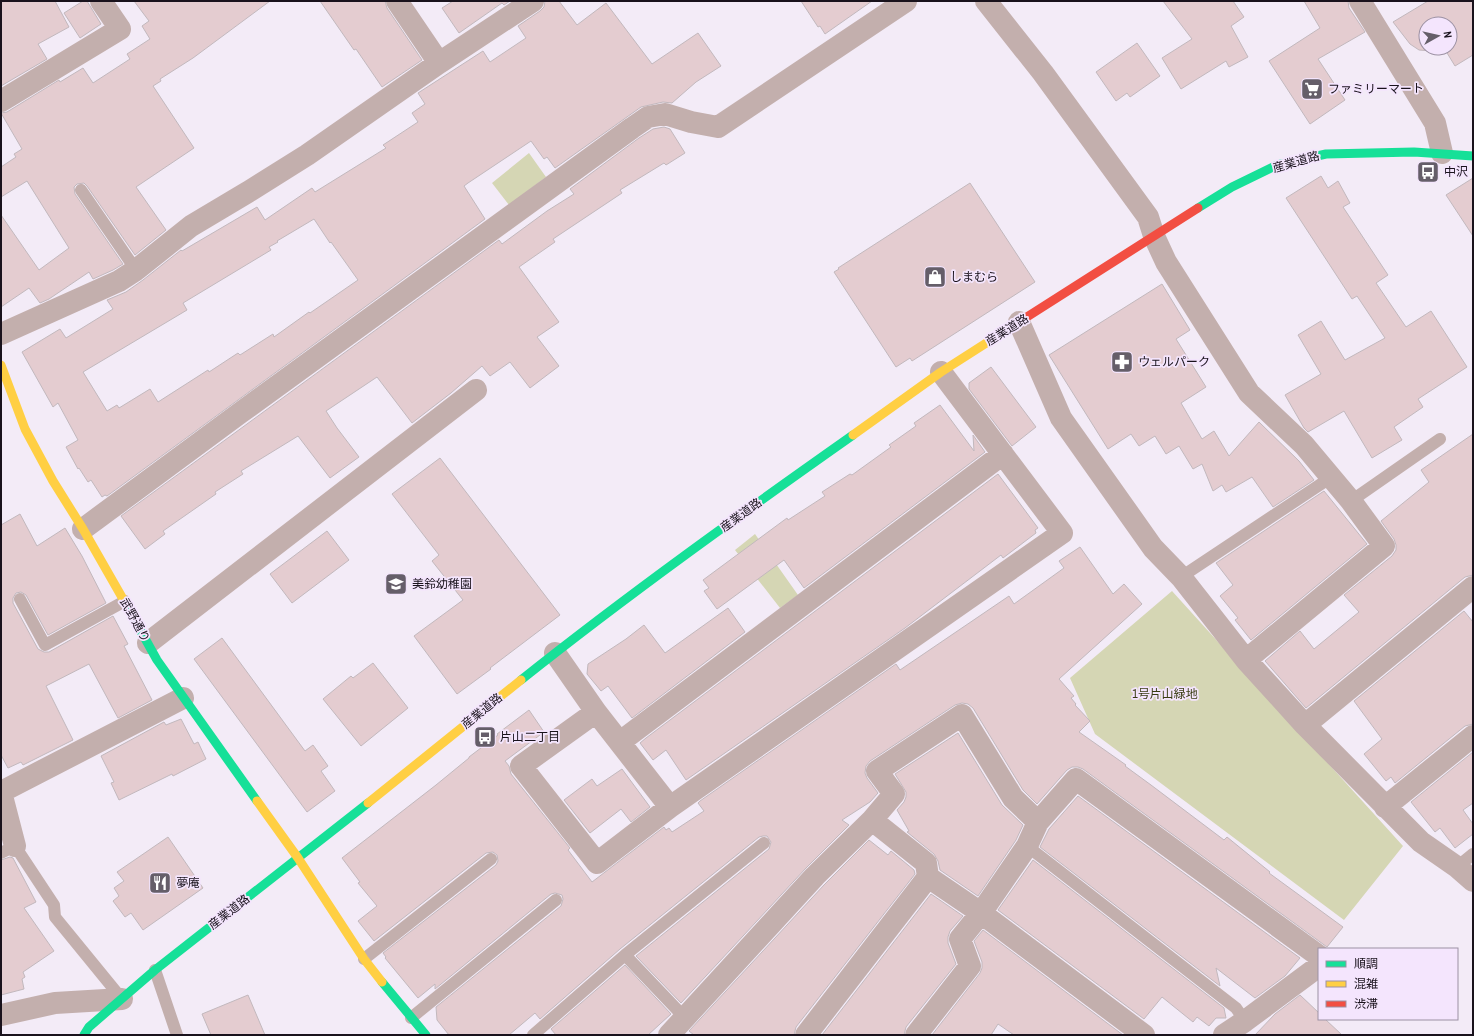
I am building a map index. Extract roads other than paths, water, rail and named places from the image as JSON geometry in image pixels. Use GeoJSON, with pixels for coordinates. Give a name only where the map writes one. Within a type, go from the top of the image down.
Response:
{"type":"FeatureCollection","features":[{"type":"Feature","properties":{"kind":"street"},"geometry":{"type":"LineString","coordinates":[[1,100],[120,29],[101,1]]}},
{"type":"Feature","properties":{"kind":"street"},"geometry":{"type":"LineString","coordinates":[[397,1],[439,63]]}},
{"type":"Feature","properties":{"kind":"street"},"geometry":{"type":"LineString","coordinates":[[1,334],[112,284],[136,270],[192,226],[307,155],[439,63],[533,1]]}},
{"type":"Feature","properties":{"kind":"street"},"geometry":{"type":"LineString","coordinates":[[83,529],[387,305],[637,124],[648,117],[665,114],[691,122],[718,127],[906,1]]}},
{"type":"Feature","properties":{"kind":"street"},"geometry":{"type":"LineString","coordinates":[[986,1],[1043,73],[1148,217],[1154,236],[1166,262],[1249,393],[1304,445],[1330,478],[1351,501],[1384,546],[1246,660]]}},
{"type":"Feature","properties":{"kind":"street"},"geometry":{"type":"LineString","coordinates":[[1360,1],[1435,124],[1442,153]]}},
{"type":"Feature","properties":{"kind":"street","name":"産業道路"},"geometry":{"type":"LineString","coordinates":[[84,1035],[89,1027],[156,970],[555,653],[753,506],[940,372],[1154,236],[1232,187],[1277,165],[1326,154],[1414,152],[1473,156]]}},
{"type":"Feature","properties":{"kind":"street"},"geometry":{"type":"LineString","coordinates":[[1019,322],[1062,418],[1152,548],[1182,577],[1246,660],[1305,725],[1421,842],[1468,868]]}},
{"type":"Feature","properties":{"kind":"street","name":"武野通り"},"geometry":{"type":"LineString","coordinates":[[1,365],[25,429],[53,481],[125,601],[157,660],[298,858],[364,959],[426,1035]]}},
{"type":"Feature","properties":{"kind":"street"},"geometry":{"type":"LineString","coordinates":[[596,712],[521,766],[597,863],[670,807],[1062,533],[940,372]]}},
{"type":"Feature","properties":{"kind":"street"},"geometry":{"type":"LineString","coordinates":[[148,643],[476,390]]}},
{"type":"Feature","properties":{"kind":"street"},"geometry":{"type":"LineString","coordinates":[[620,742],[1002,454]]}},
{"type":"Feature","properties":{"kind":"street"},"geometry":{"type":"LineString","coordinates":[[1305,725],[1473,587]]}},
{"type":"Feature","properties":{"kind":"street"},"geometry":{"type":"LineString","coordinates":[[555,653],[596,712],[670,807]]}},
{"type":"Feature","properties":{"kind":"street"},"geometry":{"type":"LineString","coordinates":[[8,849],[1,792],[183,698]]}},
{"type":"Feature","properties":{"kind":"street"},"geometry":{"type":"LineString","coordinates":[[669,1035],[815,876],[872,820],[894,794],[877,771],[962,715],[1013,798],[1038,822]]}},
{"type":"Feature","properties":{"kind":"street"},"geometry":{"type":"LineString","coordinates":[[1386,807],[1473,736]]}},
{"type":"Feature","properties":{"kind":"street"},"geometry":{"type":"LineString","coordinates":[[916,1035],[970,966],[960,939],[981,913],[1027,846],[1038,822],[1076,779],[1318,955]]}},
{"type":"Feature","properties":{"kind":"street"},"geometry":{"type":"LineString","coordinates":[[806,1035],[928,877],[926,863],[872,820]]}},
{"type":"Feature","properties":{"kind":"street"},"geometry":{"type":"LineString","coordinates":[[928,877],[981,913],[1144,1035]]}},
{"type":"Feature","properties":{"kind":"street"},"geometry":{"type":"LineString","coordinates":[[1224,1035],[1246,1021],[1318,967]]}},
{"type":"Feature","properties":{"kind":"street"},"geometry":{"type":"LineString","coordinates":[[1,1015],[55,1003],[122,999]]}},
{"type":"Feature","properties":{"kind":"lane"},"geometry":{"type":"LineString","coordinates":[[81,190],[136,270]]}},
{"type":"Feature","properties":{"kind":"lane"},"geometry":{"type":"LineString","coordinates":[[1351,501],[1440,439]]}},
{"type":"Feature","properties":{"kind":"lane"},"geometry":{"type":"LineString","coordinates":[[1182,577],[1330,478]]}},
{"type":"Feature","properties":{"kind":"lane"},"geometry":{"type":"LineString","coordinates":[[20,599],[45,645],[125,601]]}},
{"type":"Feature","properties":{"kind":"lane"},"geometry":{"type":"LineString","coordinates":[[533,1035],[625,955],[764,843]]}},
{"type":"Feature","properties":{"kind":"lane"},"geometry":{"type":"LineString","coordinates":[[1027,846],[1236,1008],[1246,1021]]}},
{"type":"Feature","properties":{"kind":"lane"},"geometry":{"type":"LineString","coordinates":[[8,849],[54,905],[55,917],[122,999]]}},
{"type":"Feature","properties":{"kind":"lane"},"geometry":{"type":"LineString","coordinates":[[364,959],[490,859]]}},
{"type":"Feature","properties":{"kind":"lane"},"geometry":{"type":"LineString","coordinates":[[411,1018],[556,900]]}},
{"type":"Feature","properties":{"kind":"lane"},"geometry":{"type":"LineString","coordinates":[[625,955],[685,1018]]}},
{"type":"Feature","properties":{"kind":"lane"},"geometry":{"type":"LineString","coordinates":[[156,970],[177,1035]]}},
{"type":"Feature","properties":{"kind":"place","name":"ファミリーマート"},"geometry":{"type":"Point","coordinates":[1312,89]}},
{"type":"Feature","properties":{"kind":"place","name":"中沢"},"geometry":{"type":"Point","coordinates":[1428,172]}},
{"type":"Feature","properties":{"kind":"place","name":"しまむら"},"geometry":{"type":"Point","coordinates":[935,277]}},
{"type":"Feature","properties":{"kind":"place","name":"ウェルパーク"},"geometry":{"type":"Point","coordinates":[1122,362]}},
{"type":"Feature","properties":{"kind":"place","name":"美鈴幼稚園"},"geometry":{"type":"Point","coordinates":[396,584]}},
{"type":"Feature","properties":{"kind":"place","name":"片山二丁目"},"geometry":{"type":"Point","coordinates":[485,737]}},
{"type":"Feature","properties":{"kind":"place","name":"夢庵"},"geometry":{"type":"Point","coordinates":[160,883]}},
{"type":"Feature","properties":{"kind":"park label","name":"1号片山緑地"},"geometry":{"type":"Point","coordinates":[1165,694]}}]}
